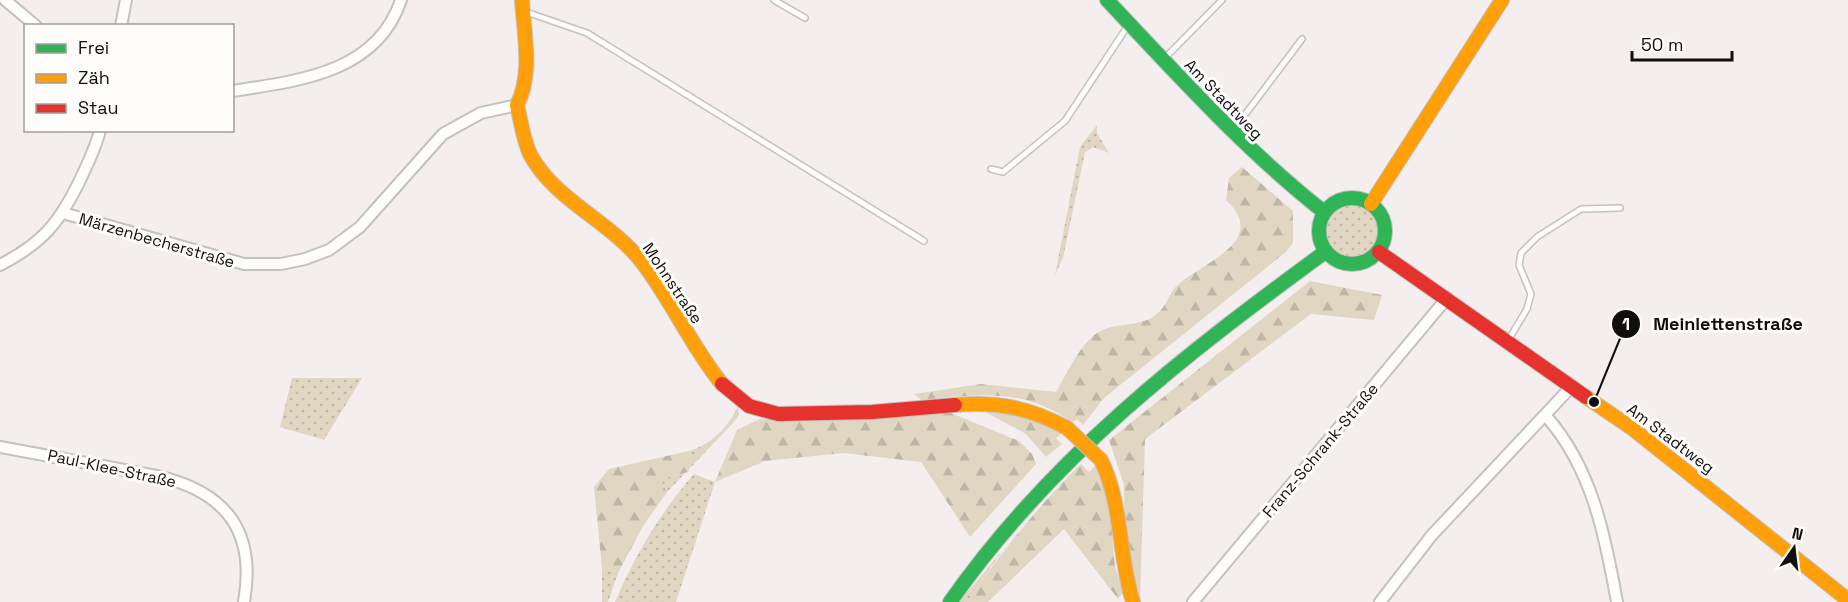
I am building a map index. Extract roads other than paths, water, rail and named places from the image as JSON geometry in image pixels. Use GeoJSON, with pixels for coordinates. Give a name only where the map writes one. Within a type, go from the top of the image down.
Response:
{"type":"FeatureCollection","features":[{"type":"Feature","properties":{"kind":"street"},"geometry":{"type":"LineString","coordinates":[[5,0],[34,24]]}},
{"type":"Feature","properties":{"kind":"street"},"geometry":{"type":"LineString","coordinates":[[121,24],[126,0]]}},
{"type":"Feature","properties":{"kind":"street"},"geometry":{"type":"LineString","coordinates":[[234,91],[324,73],[343,67],[375,43],[395,16],[401,0]]}},
{"type":"Feature","properties":{"kind":"street","name":"Am Stadtweg"},"geometry":{"type":"LineString","coordinates":[[1107,0],[1235,135],[1276,174],[1324,212]]}},
{"type":"Feature","properties":{"kind":"street"},"geometry":{"type":"LineString","coordinates":[[1371,204],[1502,0]]}},
{"type":"Feature","properties":{"kind":"street","name":"Mohnstraße"},"geometry":{"type":"LineString","coordinates":[[522,5],[525,73],[523,94],[517,105],[526,142],[539,167],[571,198],[600,219],[629,247],[651,274],[711,369],[739,401],[751,408],[767,412],[798,415],[905,410],[949,404],[993,402],[1040,412],[1068,428],[1101,460],[1111,477],[1116,494],[1120,556],[1133,602]]}},
{"type":"Feature","properties":{"kind":"street","name":"Märzenbecherstraße"},"geometry":{"type":"LineString","coordinates":[[63,213],[244,264],[262,266],[305,259],[329,250],[346,240],[433,143],[453,126],[481,113],[517,105]]}},
{"type":"Feature","properties":{"kind":"street"},"geometry":{"type":"LineString","coordinates":[[0,265],[40,240],[63,213],[74,194],[99,132]]}},
{"type":"Feature","properties":{"kind":"street"},"geometry":{"type":"LineString","coordinates":[[1357,198],[1371,204],[1380,213],[1385,225],[1385,240],[1379,252],[1367,261],[1353,265],[1335,260],[1325,252],[1318,233],[1324,212],[1333,204],[1344,199],[1357,198]]}},
{"type":"Feature","properties":{"kind":"street"},"geometry":{"type":"LineString","coordinates":[[950,602],[1002,534],[1076,453],[1133,402],[1325,252]]}},
{"type":"Feature","properties":{"kind":"street","name":"Am Stadtweg"},"geometry":{"type":"LineString","coordinates":[[1379,252],[1572,386],[1701,481],[1848,600]]}},
{"type":"Feature","properties":{"kind":"street","name":"Franz-Schrank-Straße"},"geometry":{"type":"LineString","coordinates":[[1193,602],[1447,298]]}},
{"type":"Feature","properties":{"kind":"street"},"geometry":{"type":"LineString","coordinates":[[1380,602],[1432,535],[1572,386]]}},
{"type":"Feature","properties":{"kind":"street"},"geometry":{"type":"LineString","coordinates":[[1546,416],[1567,441],[1588,483],[1605,545],[1617,602]]}},
{"type":"Feature","properties":{"kind":"street","name":"Paul-Klee-Straße"},"geometry":{"type":"LineString","coordinates":[[0,447],[162,477],[185,483],[205,493],[222,506],[235,523],[243,539],[247,573],[244,602]]}},
{"type":"Feature","properties":{"kind":"lane"},"geometry":{"type":"LineString","coordinates":[[774,0],[805,18]]}},
{"type":"Feature","properties":{"kind":"lane"},"geometry":{"type":"LineString","coordinates":[[1163,60],[1222,0]]}},
{"type":"Feature","properties":{"kind":"lane"},"geometry":{"type":"LineString","coordinates":[[522,5],[587,33],[924,241]]}},
{"type":"Feature","properties":{"kind":"lane"},"geometry":{"type":"LineString","coordinates":[[991,169],[1003,172],[1065,121],[1130,23]]}},
{"type":"Feature","properties":{"kind":"lane"},"geometry":{"type":"LineString","coordinates":[[1235,135],[1244,116],[1302,39]]}},
{"type":"Feature","properties":{"kind":"lane"},"geometry":{"type":"LineString","coordinates":[[1508,341],[1527,309],[1532,294],[1519,265],[1521,253],[1537,237],[1581,209],[1620,208]]}},
{"type":"Feature","properties":{"kind":"place","name":"Meinlettenstraße"},"geometry":{"type":"Point","coordinates":[1594,402]}}]}
